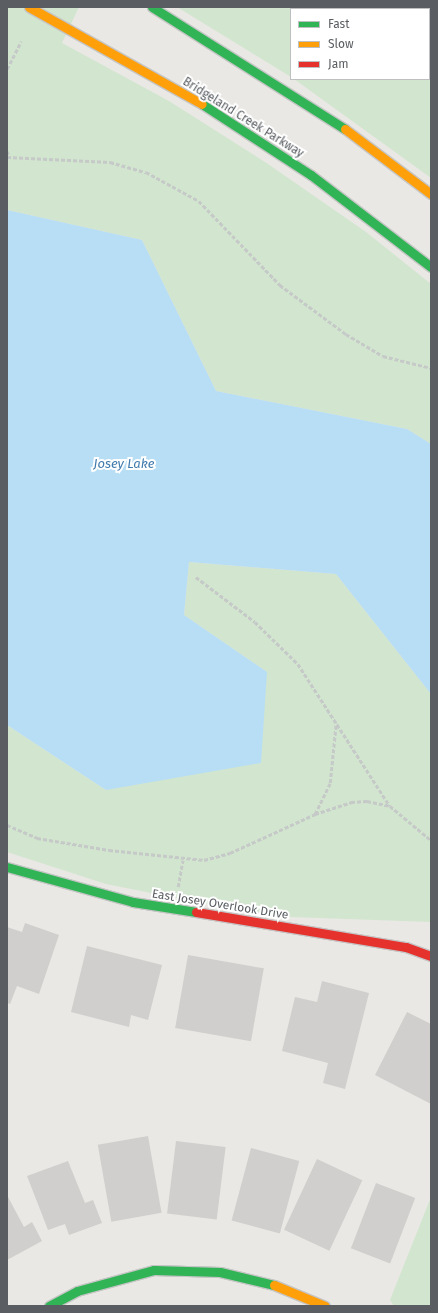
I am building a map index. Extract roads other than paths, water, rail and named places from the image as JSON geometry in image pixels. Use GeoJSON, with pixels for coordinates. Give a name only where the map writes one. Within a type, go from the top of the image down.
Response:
{"type":"FeatureCollection","features":[{"type":"Feature","properties":{"kind":"main road","name":"Bridgeland Creek Parkway"},"geometry":{"type":"LineString","coordinates":[[30,7],[211,109],[311,175],[431,267]]}},
{"type":"Feature","properties":{"kind":"main road"},"geometry":{"type":"LineString","coordinates":[[152,7],[341,126],[431,194]]}},
{"type":"Feature","properties":{"kind":"main road","name":"East Josey Overlook Drive"},"geometry":{"type":"LineString","coordinates":[[7,866],[59,884],[133,902],[406,946],[431,956]]}},
{"type":"Feature","properties":{"kind":"main road"},"geometry":{"type":"LineString","coordinates":[[49,1306],[77,1291],[154,1270],[220,1272],[291,1289],[326,1306]]}},
{"type":"Feature","properties":{"kind":"water","name":"Josey Lake"},"geometry":{"type":"Polygon","coordinates":[[[7,210],[142,240],[216,391],[407,429],[431,444],[431,694],[336,574],[189,562],[184,615],[267,672],[261,763],[106,790],[7,725],[7,210]]]}}]}
